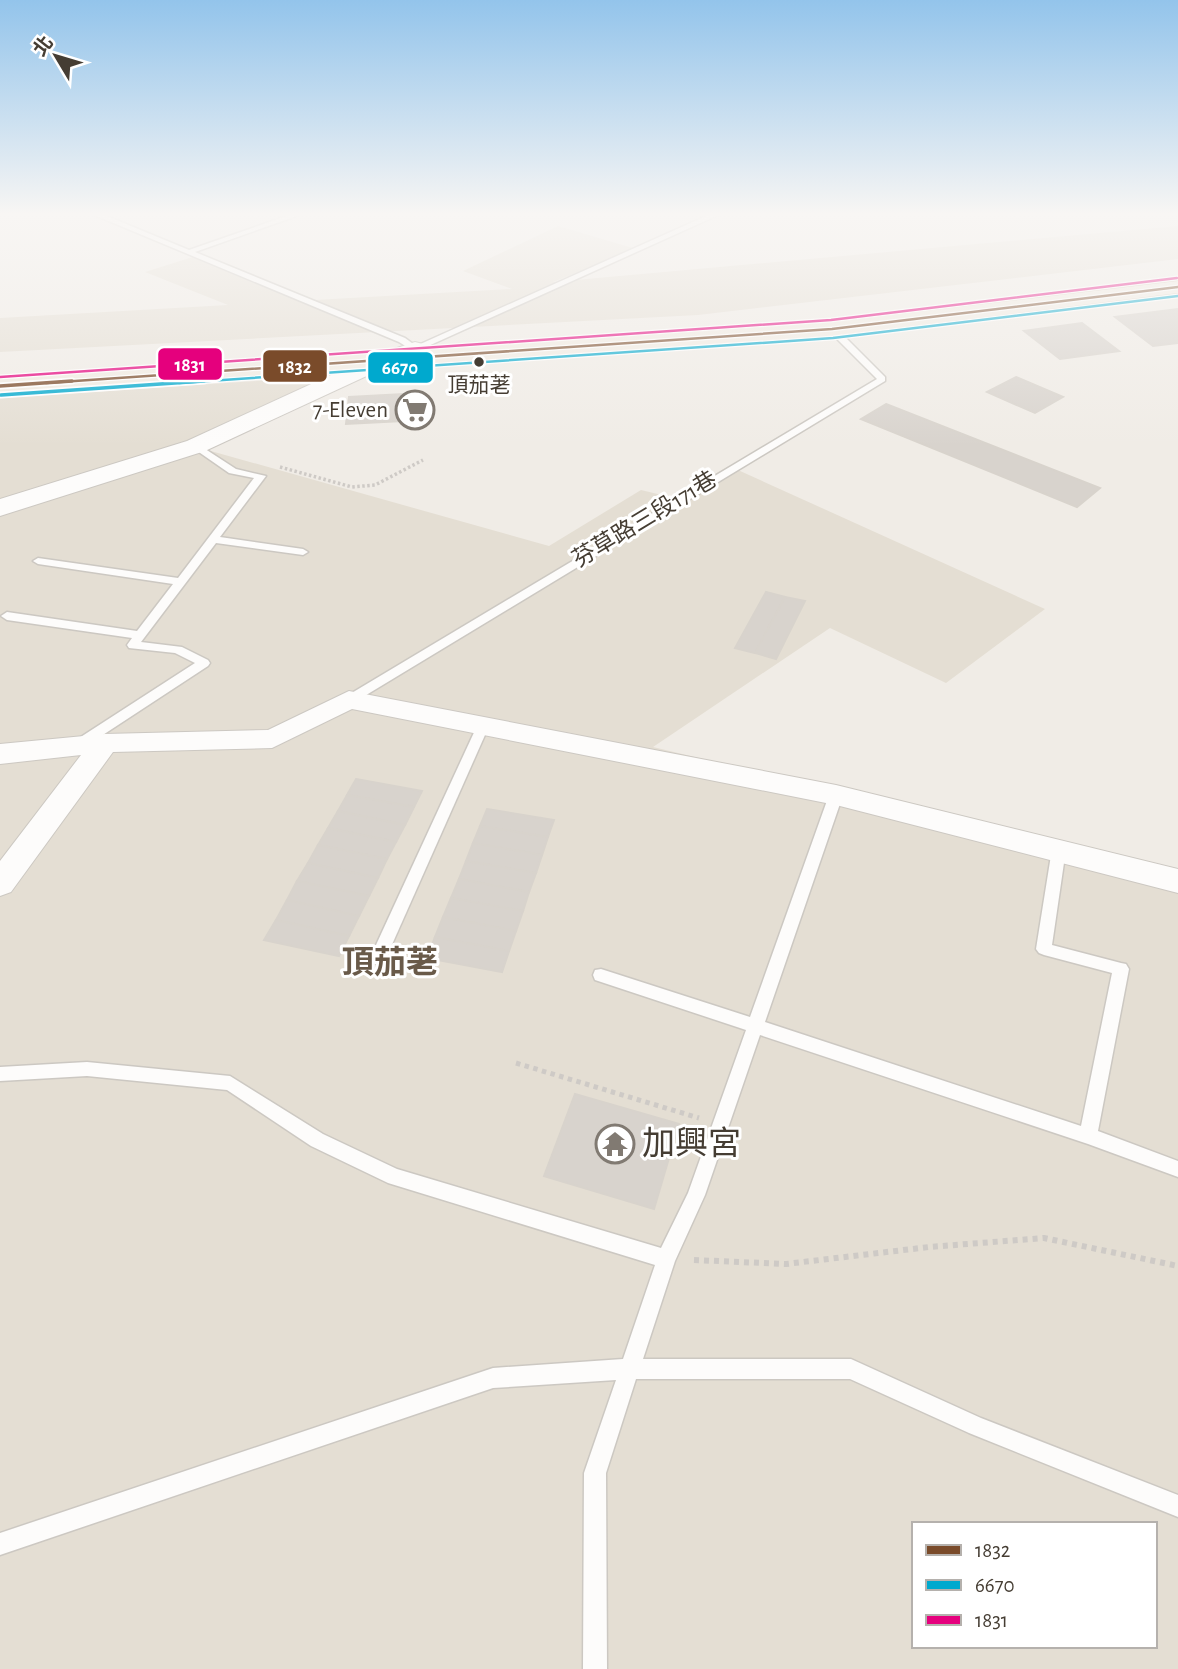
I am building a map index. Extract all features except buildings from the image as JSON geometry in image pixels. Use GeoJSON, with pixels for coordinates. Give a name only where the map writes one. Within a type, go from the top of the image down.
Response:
{"type":"FeatureCollection","features":[{"type":"Feature","properties":{"kind":"main road"},"geometry":{"type":"LineString","coordinates":[[0,372],[415,349],[806,320],[1061,290]]}},
{"type":"Feature","properties":{"kind":"main road"},"geometry":{"type":"LineString","coordinates":[[0,386],[832,329],[1154,290]]}},
{"type":"Feature","properties":{"kind":"street"},"geometry":{"type":"LineString","coordinates":[[0,508],[196,446],[378,362],[415,349]]}},
{"type":"Feature","properties":{"kind":"street"},"geometry":{"type":"LineString","coordinates":[[0,754],[105,743],[272,739],[349,700],[836,795],[1178,881]]}},
{"type":"Feature","properties":{"kind":"street"},"geometry":{"type":"LineString","coordinates":[[0,884],[105,743]]}},
{"type":"Feature","properties":{"kind":"lane"},"geometry":{"type":"LineString","coordinates":[[281,290],[402,340],[415,349],[547,290]]}},
{"type":"Feature","properties":{"kind":"lane","name":"芬草路三段171巷"},"geometry":{"type":"LineString","coordinates":[[349,700],[882,379],[832,329]]}},
{"type":"Feature","properties":{"kind":"lane"},"geometry":{"type":"LineString","coordinates":[[74,748],[204,663],[178,650],[133,645],[261,476],[233,471],[196,446]]}},
{"type":"Feature","properties":{"kind":"lane"},"geometry":{"type":"LineString","coordinates":[[214,539],[303,552]]}},
{"type":"Feature","properties":{"kind":"lane"},"geometry":{"type":"LineString","coordinates":[[38,561],[181,582]]}},
{"type":"Feature","properties":{"kind":"lane"},"geometry":{"type":"LineString","coordinates":[[7,616],[140,635]]}},
{"type":"Feature","properties":{"kind":"lane"},"geometry":{"type":"LineString","coordinates":[[378,958],[483,726]]}},
{"type":"Feature","properties":{"kind":"lane"},"geometry":{"type":"LineString","coordinates":[[595,1669],[594,1473],[666,1259],[696,1195],[836,795]]}},
{"type":"Feature","properties":{"kind":"lane"},"geometry":{"type":"LineString","coordinates":[[1059,849],[1044,949],[1121,969],[1088,1136]]}},
{"type":"Feature","properties":{"kind":"lane"},"geometry":{"type":"LineString","coordinates":[[601,975],[1088,1136],[1178,1169]]}},
{"type":"Feature","properties":{"kind":"lane"},"geometry":{"type":"LineString","coordinates":[[0,1074],[87,1069],[230,1083],[317,1140],[394,1177],[666,1259]]}},
{"type":"Feature","properties":{"kind":"lane"},"geometry":{"type":"LineString","coordinates":[[0,1544],[493,1378],[629,1369],[851,1369],[976,1426],[1178,1506]]}},
{"type":"Feature","properties":{"kind":"path"},"geometry":{"type":"LineString","coordinates":[[276,466],[352,487],[375,485],[423,460]]}},
{"type":"Feature","properties":{"kind":"path"},"geometry":{"type":"LineString","coordinates":[[516,1063],[720,1124]]}},
{"type":"Feature","properties":{"kind":"path"},"geometry":{"type":"LineString","coordinates":[[666,1259],[786,1264],[929,1247],[1044,1238],[1178,1266]]}},
{"type":"Feature","properties":{"kind":"shaded area"},"geometry":{"type":"Polygon","coordinates":[[[190,290],[288,290],[315,300],[496,290],[913,290],[698,315],[0,352],[0,318],[228,305],[190,290]]]}},
{"type":"Feature","properties":{"kind":"shaded area"},"geometry":{"type":"Polygon","coordinates":[[[303,378],[315,388],[186,444],[549,546],[641,490],[674,498],[729,466],[1045,609],[946,683],[830,628],[653,747],[1178,873],[1178,1669],[0,1669],[0,398],[303,378]]]}},
{"type":"Feature","properties":{"kind":"transit line","name":"1831"},"geometry":{"type":"LineString","coordinates":[[0,377],[831,320],[1079,290]]}},
{"type":"Feature","properties":{"kind":"transit line","name":"1832"},"geometry":{"type":"LineString","coordinates":[[0,386],[832,329],[1154,290]]}},
{"type":"Feature","properties":{"kind":"transit line","name":"6670"},"geometry":{"type":"LineString","coordinates":[[1,395],[833,338],[1178,296]]}},
{"type":"Feature","properties":{"kind":"place","name":"頂茄荖"},"geometry":{"type":"Point","coordinates":[479,362]}},
{"type":"Feature","properties":{"kind":"place","name":"7-Eleven"},"geometry":{"type":"Point","coordinates":[415,410]}},
{"type":"Feature","properties":{"kind":"place","name":"加興宮"},"geometry":{"type":"Point","coordinates":[615,1144]}},
{"type":"Feature","properties":{"kind":"district","name":"頂茄荖"},"geometry":{"type":"Point","coordinates":[390,963]}}]}
